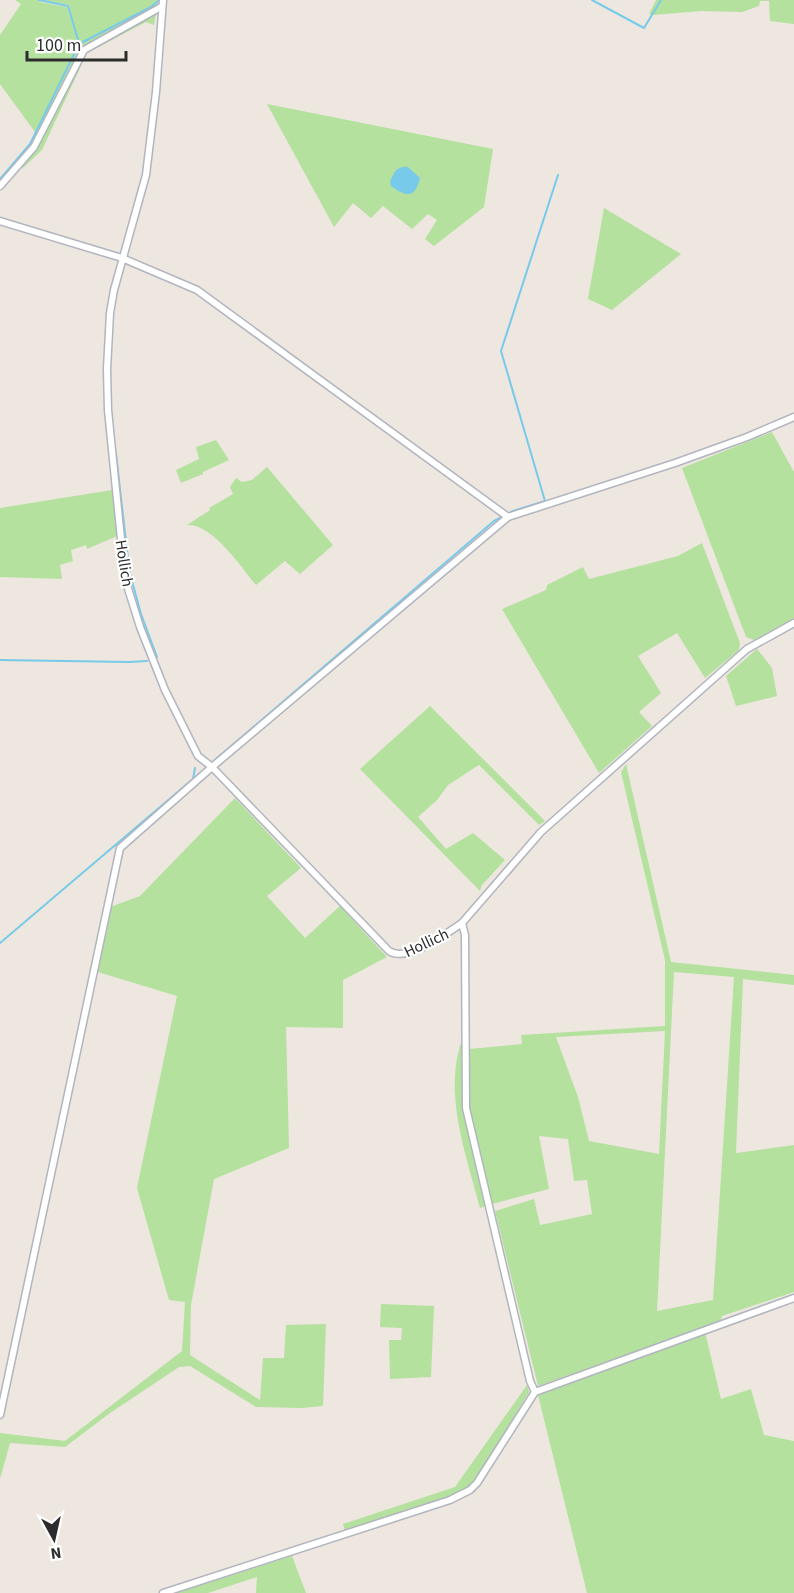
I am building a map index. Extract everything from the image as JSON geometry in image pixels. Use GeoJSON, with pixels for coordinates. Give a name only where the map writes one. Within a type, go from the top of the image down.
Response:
{"type":"FeatureCollection","features":[{"type":"Feature","properties":{"kind":"street","name":"Hollich"},"geometry":{"type":"LineString","coordinates":[[0,186],[34,147],[84,50],[162,3]]}},
{"type":"Feature","properties":{"kind":"street","name":"Hollich"},"geometry":{"type":"LineString","coordinates":[[162,3],[156,92],[146,175],[122,258],[110,314],[107,369],[108,410],[125,579],[140,627],[165,690],[198,756],[212,767],[393,954],[408,954],[462,923],[541,832],[747,650],[794,623]]}},
{"type":"Feature","properties":{"kind":"street"},"geometry":{"type":"LineString","coordinates":[[0,221],[122,258],[197,290],[508,517]]}},
{"type":"Feature","properties":{"kind":"street"},"geometry":{"type":"LineString","coordinates":[[0,1415],[120,848],[212,767],[508,517],[675,463],[794,417]]}},
{"type":"Feature","properties":{"kind":"street"},"geometry":{"type":"LineString","coordinates":[[462,923],[465,935],[466,1108],[527,1369],[535,1392]]}},
{"type":"Feature","properties":{"kind":"street"},"geometry":{"type":"LineString","coordinates":[[163,1593],[462,1496],[477,1483],[535,1392],[794,1298]]}},
{"type":"Feature","properties":{"kind":"green space"},"geometry":{"type":"Polygon","coordinates":[[[15,0],[38,0],[67,7],[74,29],[69,5],[41,0],[158,0],[154,25],[146,22],[87,53],[42,150],[22,169],[35,132],[0,84],[0,35],[21,4],[15,0]]]}},
{"type":"Feature","properties":{"kind":"green space"},"geometry":{"type":"Polygon","coordinates":[[[656,0],[794,0],[794,24],[770,21],[769,1],[760,1],[759,6],[742,12],[701,11],[649,14],[656,0]]]}},
{"type":"Feature","properties":{"kind":"green space"},"geometry":{"type":"Polygon","coordinates":[[[267,104],[493,149],[484,207],[434,246],[425,239],[437,220],[428,214],[412,229],[383,206],[371,218],[353,203],[334,227],[267,104]]]}},
{"type":"Feature","properties":{"kind":"green space"},"geometry":{"type":"Polygon","coordinates":[[[604,208],[681,254],[612,310],[588,299],[604,208]]]}},
{"type":"Feature","properties":{"kind":"green space"},"geometry":{"type":"Polygon","coordinates":[[[772,432],[794,472],[794,618],[754,640],[746,637],[682,468],[772,432]]]}},
{"type":"Feature","properties":{"kind":"green space"},"geometry":{"type":"Polygon","coordinates":[[[216,440],[229,460],[181,483],[176,470],[199,459],[196,447],[216,440]]]}},
{"type":"Feature","properties":{"kind":"green space"},"geometry":{"type":"Polygon","coordinates":[[[267,467],[333,545],[300,574],[285,561],[256,585],[216,538],[197,526],[187,525],[210,510],[209,508],[233,494],[230,487],[236,478],[242,482],[252,480],[267,467]]]}},
{"type":"Feature","properties":{"kind":"green space"},"geometry":{"type":"Polygon","coordinates":[[[112,490],[117,536],[87,549],[86,545],[71,550],[73,561],[60,565],[62,579],[0,577],[0,508],[112,490]]]}},
{"type":"Feature","properties":{"kind":"green space"},"geometry":{"type":"Polygon","coordinates":[[[702,543],[740,643],[739,650],[705,678],[677,633],[638,656],[661,693],[639,712],[652,726],[599,773],[502,609],[546,590],[547,585],[583,567],[589,579],[678,556],[702,543]]]}},
{"type":"Feature","properties":{"kind":"green space"},"geometry":{"type":"Polygon","coordinates":[[[757,649],[772,668],[777,696],[736,706],[726,676],[757,649]]]}},
{"type":"Feature","properties":{"kind":"green space"},"geometry":{"type":"Polygon","coordinates":[[[430,706],[545,821],[539,825],[479,765],[448,785],[437,800],[418,817],[446,849],[473,833],[505,860],[482,885],[480,891],[360,769],[430,706]]]}},
{"type":"Feature","properties":{"kind":"green space"},"geometry":{"type":"Polygon","coordinates":[[[626,764],[671,962],[794,975],[794,985],[743,979],[736,1153],[794,1145],[794,1292],[722,1316],[721,1321],[538,1386],[495,1211],[534,1199],[540,1225],[592,1214],[587,1180],[574,1181],[568,1139],[539,1136],[549,1189],[492,1204],[469,1109],[469,1049],[522,1044],[521,1035],[665,1026],[665,960],[621,772],[626,764]],[[674,972],[657,1311],[713,1300],[734,977],[674,972]],[[665,1031],[556,1037],[578,1097],[589,1141],[659,1154],[665,1031]]]}},
{"type":"Feature","properties":{"kind":"green space"},"geometry":{"type":"Polygon","coordinates":[[[235,798],[301,868],[267,896],[305,938],[340,906],[387,957],[343,980],[343,1028],[286,1027],[289,1148],[214,1179],[191,1305],[190,1355],[260,1400],[263,1358],[284,1358],[286,1325],[326,1324],[323,1406],[256,1407],[190,1366],[179,1367],[110,1413],[65,1447],[10,1443],[0,1479],[0,1433],[65,1441],[182,1351],[185,1302],[169,1300],[137,1188],[177,996],[98,972],[110,907],[140,896],[235,798]]]}},
{"type":"Feature","properties":{"kind":"green space"},"geometry":{"type":"Polygon","coordinates":[[[463,1037],[463,1110],[486,1206],[480,1208],[463,1144],[455,1101],[457,1058],[463,1037]]]}},
{"type":"Feature","properties":{"kind":"green space"},"geometry":{"type":"Polygon","coordinates":[[[381,1304],[434,1306],[431,1377],[390,1379],[389,1340],[401,1340],[402,1328],[380,1327],[381,1304]]]}},
{"type":"Feature","properties":{"kind":"green space"},"geometry":{"type":"Polygon","coordinates":[[[705,1332],[721,1399],[751,1389],[764,1435],[794,1441],[794,1593],[587,1593],[538,1395],[705,1332]]]}},
{"type":"Feature","properties":{"kind":"green space"},"geometry":{"type":"Polygon","coordinates":[[[527,1385],[529,1392],[475,1482],[458,1493],[345,1531],[343,1524],[455,1487],[527,1385]]]}},
{"type":"Feature","properties":{"kind":"green space"},"geometry":{"type":"Polygon","coordinates":[[[292,1556],[306,1593],[256,1593],[257,1577],[208,1593],[176,1593],[292,1556]]]}},
{"type":"Feature","properties":{"kind":"water"},"geometry":{"type":"Polygon","coordinates":[[[408,167],[420,178],[413,193],[405,194],[391,186],[390,181],[396,170],[408,167]]]}},
{"type":"Feature","properties":{"kind":"waterway"},"geometry":{"type":"LineString","coordinates":[[39,0],[68,6],[79,43]]}},
{"type":"Feature","properties":{"kind":"waterway"},"geometry":{"type":"LineString","coordinates":[[592,0],[644,28],[661,0]]}},
{"type":"Feature","properties":{"kind":"waterway"},"geometry":{"type":"LineString","coordinates":[[0,179],[30,144],[79,44],[151,7],[158,1]]}},
{"type":"Feature","properties":{"kind":"waterway"},"geometry":{"type":"LineString","coordinates":[[216,759],[494,521],[513,511],[545,501],[501,351],[558,175]]}},
{"type":"Feature","properties":{"kind":"waterway"},"geometry":{"type":"LineString","coordinates":[[116,454],[128,559]]}},
{"type":"Feature","properties":{"kind":"waterway"},"geometry":{"type":"LineString","coordinates":[[129,570],[141,614],[157,657]]}},
{"type":"Feature","properties":{"kind":"waterway"},"geometry":{"type":"LineString","coordinates":[[0,660],[147,661]]}},
{"type":"Feature","properties":{"kind":"waterway"},"geometry":{"type":"LineString","coordinates":[[0,943],[193,779],[195,768]]}}]}
